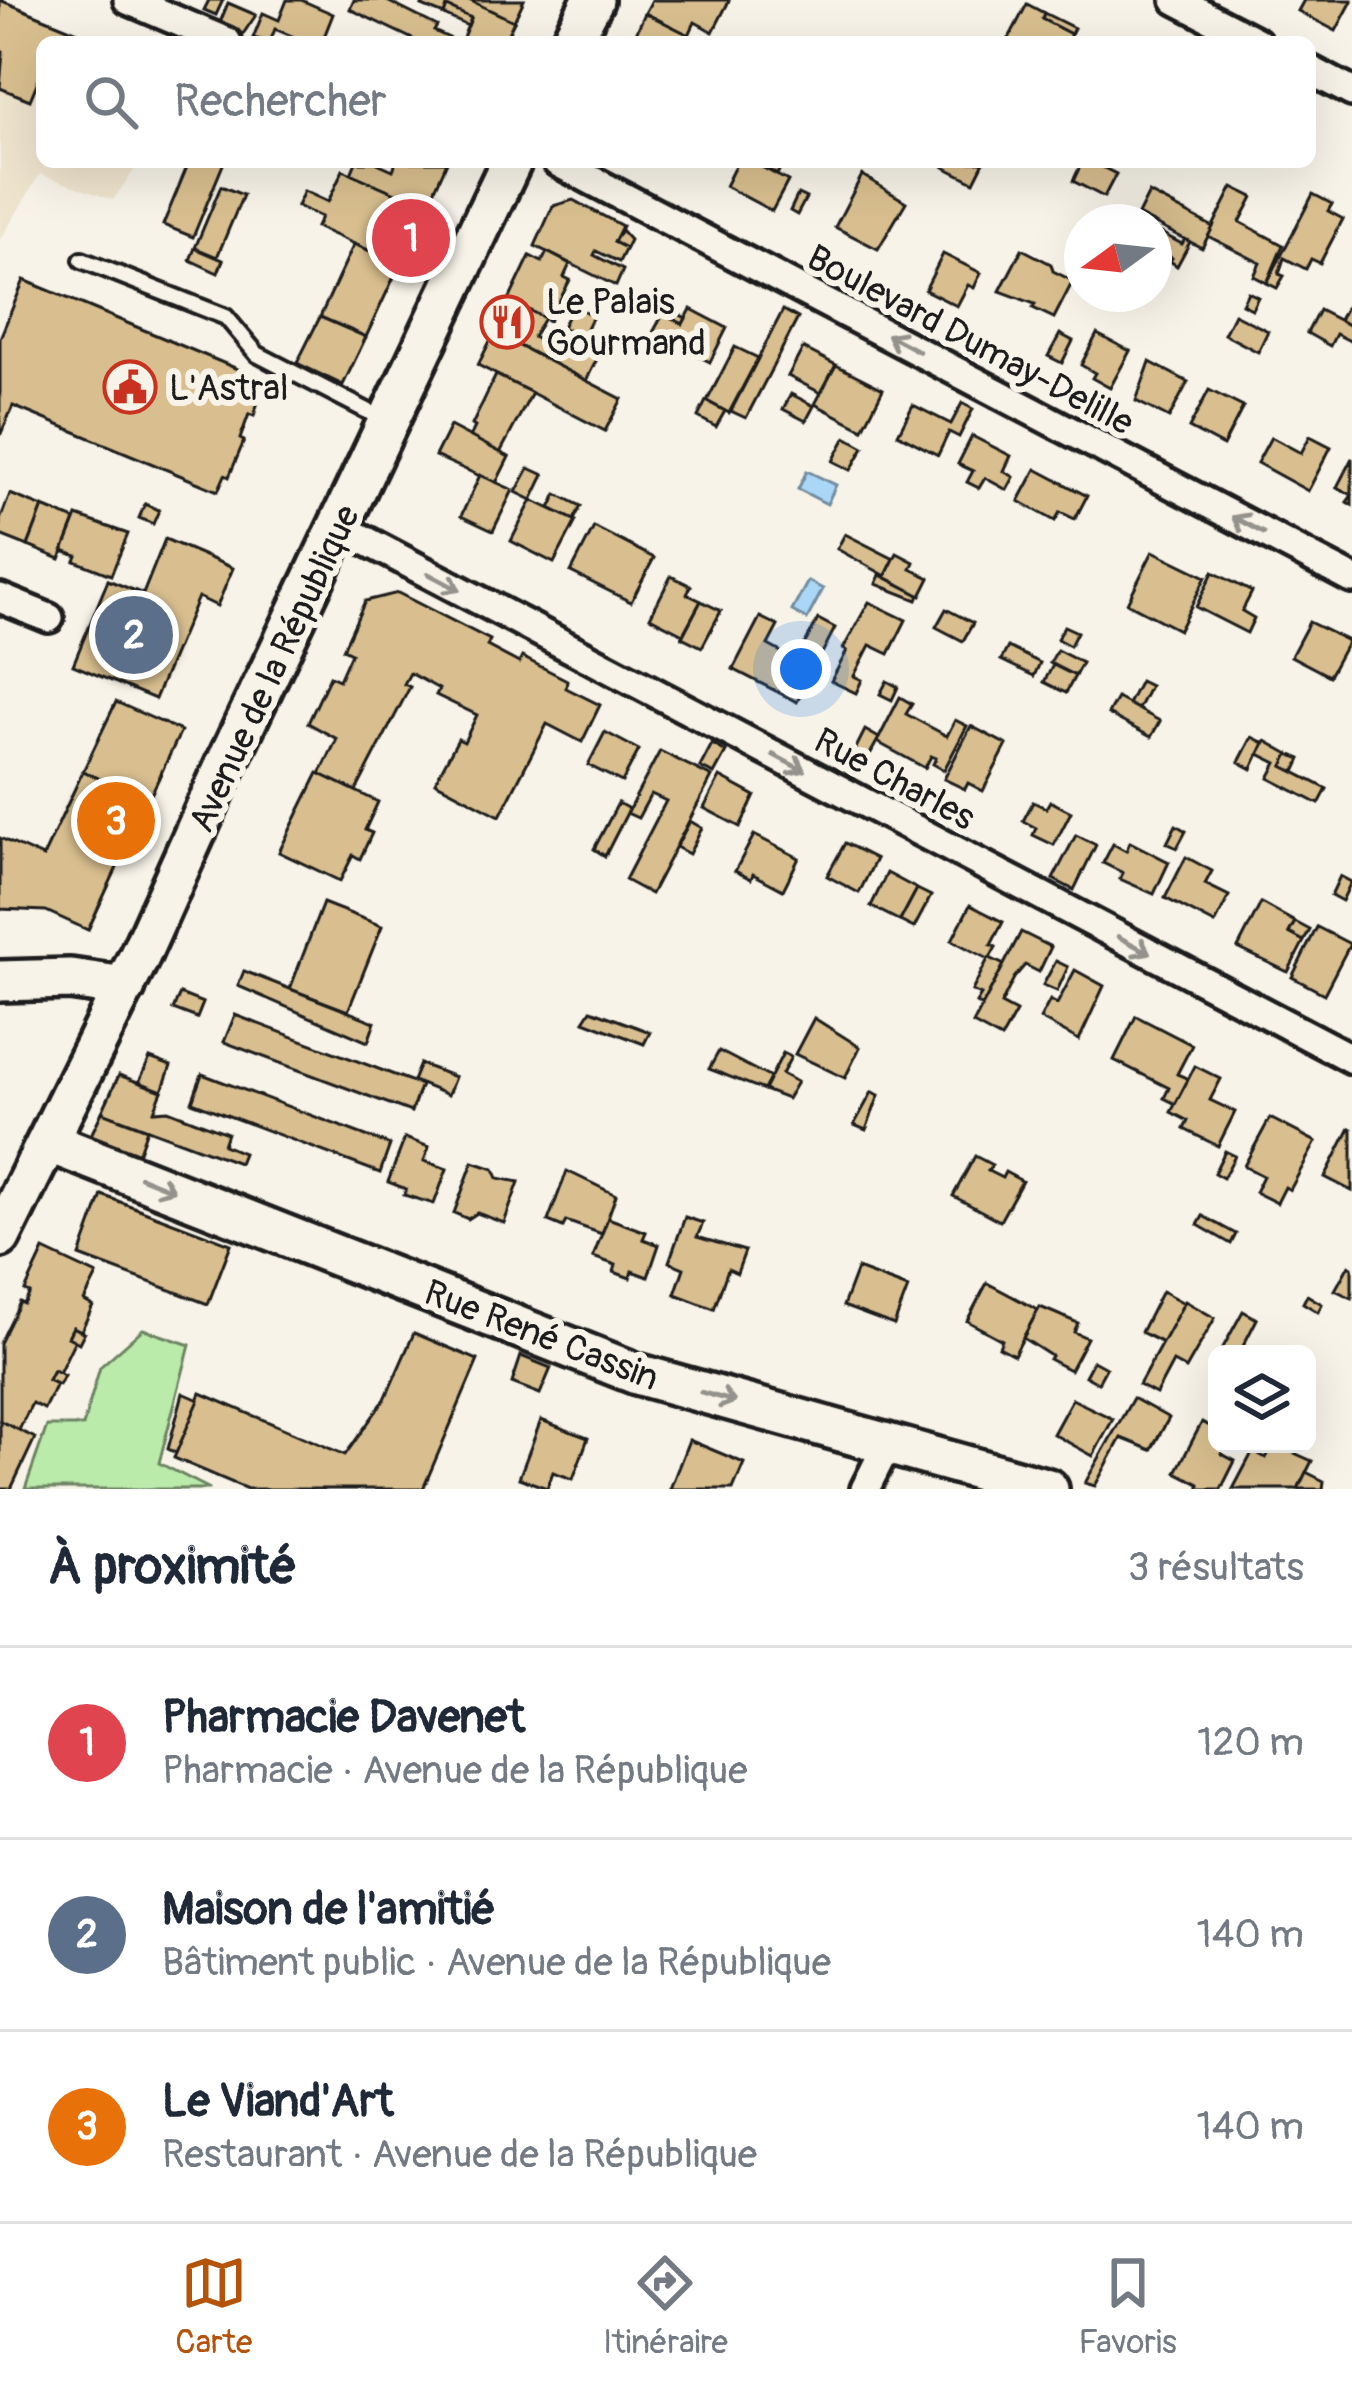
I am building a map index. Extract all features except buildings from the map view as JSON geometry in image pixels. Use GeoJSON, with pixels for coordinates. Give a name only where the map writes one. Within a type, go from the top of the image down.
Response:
{"type":"FeatureCollection","features":[{"type":"Feature","properties":{"kind":"main road"},"geometry":{"type":"LineString","coordinates":[[574,36],[593,0]]}},
{"type":"Feature","properties":{"kind":"main road","name":"Avenue de la République"},"geometry":{"type":"LineString","coordinates":[[0,1237],[125,987],[507,168]]}},
{"type":"Feature","properties":{"kind":"main road"},"geometry":{"type":"LineString","coordinates":[[0,980],[70,979],[125,987]]}},
{"type":"Feature","properties":{"kind":"main road","name":"Rue René Cassin"},"geometry":{"type":"LineString","coordinates":[[48,1142],[638,1374],[961,1470],[1048,1489]]}},
{"type":"Feature","properties":{"kind":"street"},"geometry":{"type":"LineString","coordinates":[[128,0],[213,36]]}},
{"type":"Feature","properties":{"kind":"street"},"geometry":{"type":"LineString","coordinates":[[1176,0],[1245,36]]}},
{"type":"Feature","properties":{"kind":"street"},"geometry":{"type":"LineString","coordinates":[[1316,73],[1352,92]]}},
{"type":"Feature","properties":{"kind":"street","name":"Boulevard Dumay-Delille"},"geometry":{"type":"LineString","coordinates":[[568,168],[1352,579]]}},
{"type":"Feature","properties":{"kind":"street","name":"Rue Charles"},"geometry":{"type":"LineString","coordinates":[[340,527],[1352,1059]]}},
{"type":"Feature","properties":{"kind":"street"},"geometry":{"type":"LineString","coordinates":[[0,598],[49,618]]}},
{"type":"Feature","properties":{"kind":"street"},"geometry":{"type":"LineString","coordinates":[[865,1489],[887,1445]]}},
{"type":"Feature","properties":{"kind":"lane"},"geometry":{"type":"LineString","coordinates":[[82,260],[226,317],[257,354],[390,422]]}},
{"type":"Feature","properties":{"kind":"shaded area"},"geometry":{"type":"Polygon","coordinates":[[[0,0],[36,36],[36,168],[136,168],[113,200],[40,174],[0,240],[0,0]]]}},
{"type":"Feature","properties":{"kind":"green space"},"geometry":{"type":"Polygon","coordinates":[[[143,1329],[190,1345],[159,1463],[210,1489],[25,1489],[47,1426],[83,1426],[100,1367],[143,1329]]]}},
{"type":"Feature","properties":{"kind":"water"},"geometry":{"type":"Polygon","coordinates":[[[807,471],[836,485],[827,504],[798,489],[807,471]]]}},
{"type":"Feature","properties":{"kind":"water"},"geometry":{"type":"Polygon","coordinates":[[[808,581],[823,589],[807,619],[792,611],[808,581]]]}},
{"type":"Feature","properties":{"kind":"place","name":"Pharmacie Davenet"},"geometry":{"type":"Point","coordinates":[411,238]}},
{"type":"Feature","properties":{"kind":"place","name":"Le Palais Gourmand"},"geometry":{"type":"Point","coordinates":[507,322]}},
{"type":"Feature","properties":{"kind":"place","name":"L'Astral"},"geometry":{"type":"Point","coordinates":[130,387]}},
{"type":"Feature","properties":{"kind":"place","name":"Maison de l'amitié"},"geometry":{"type":"Point","coordinates":[134,635]}},
{"type":"Feature","properties":{"kind":"place","name":"Le Viand'Art"},"geometry":{"type":"Point","coordinates":[116,821]}}]}
